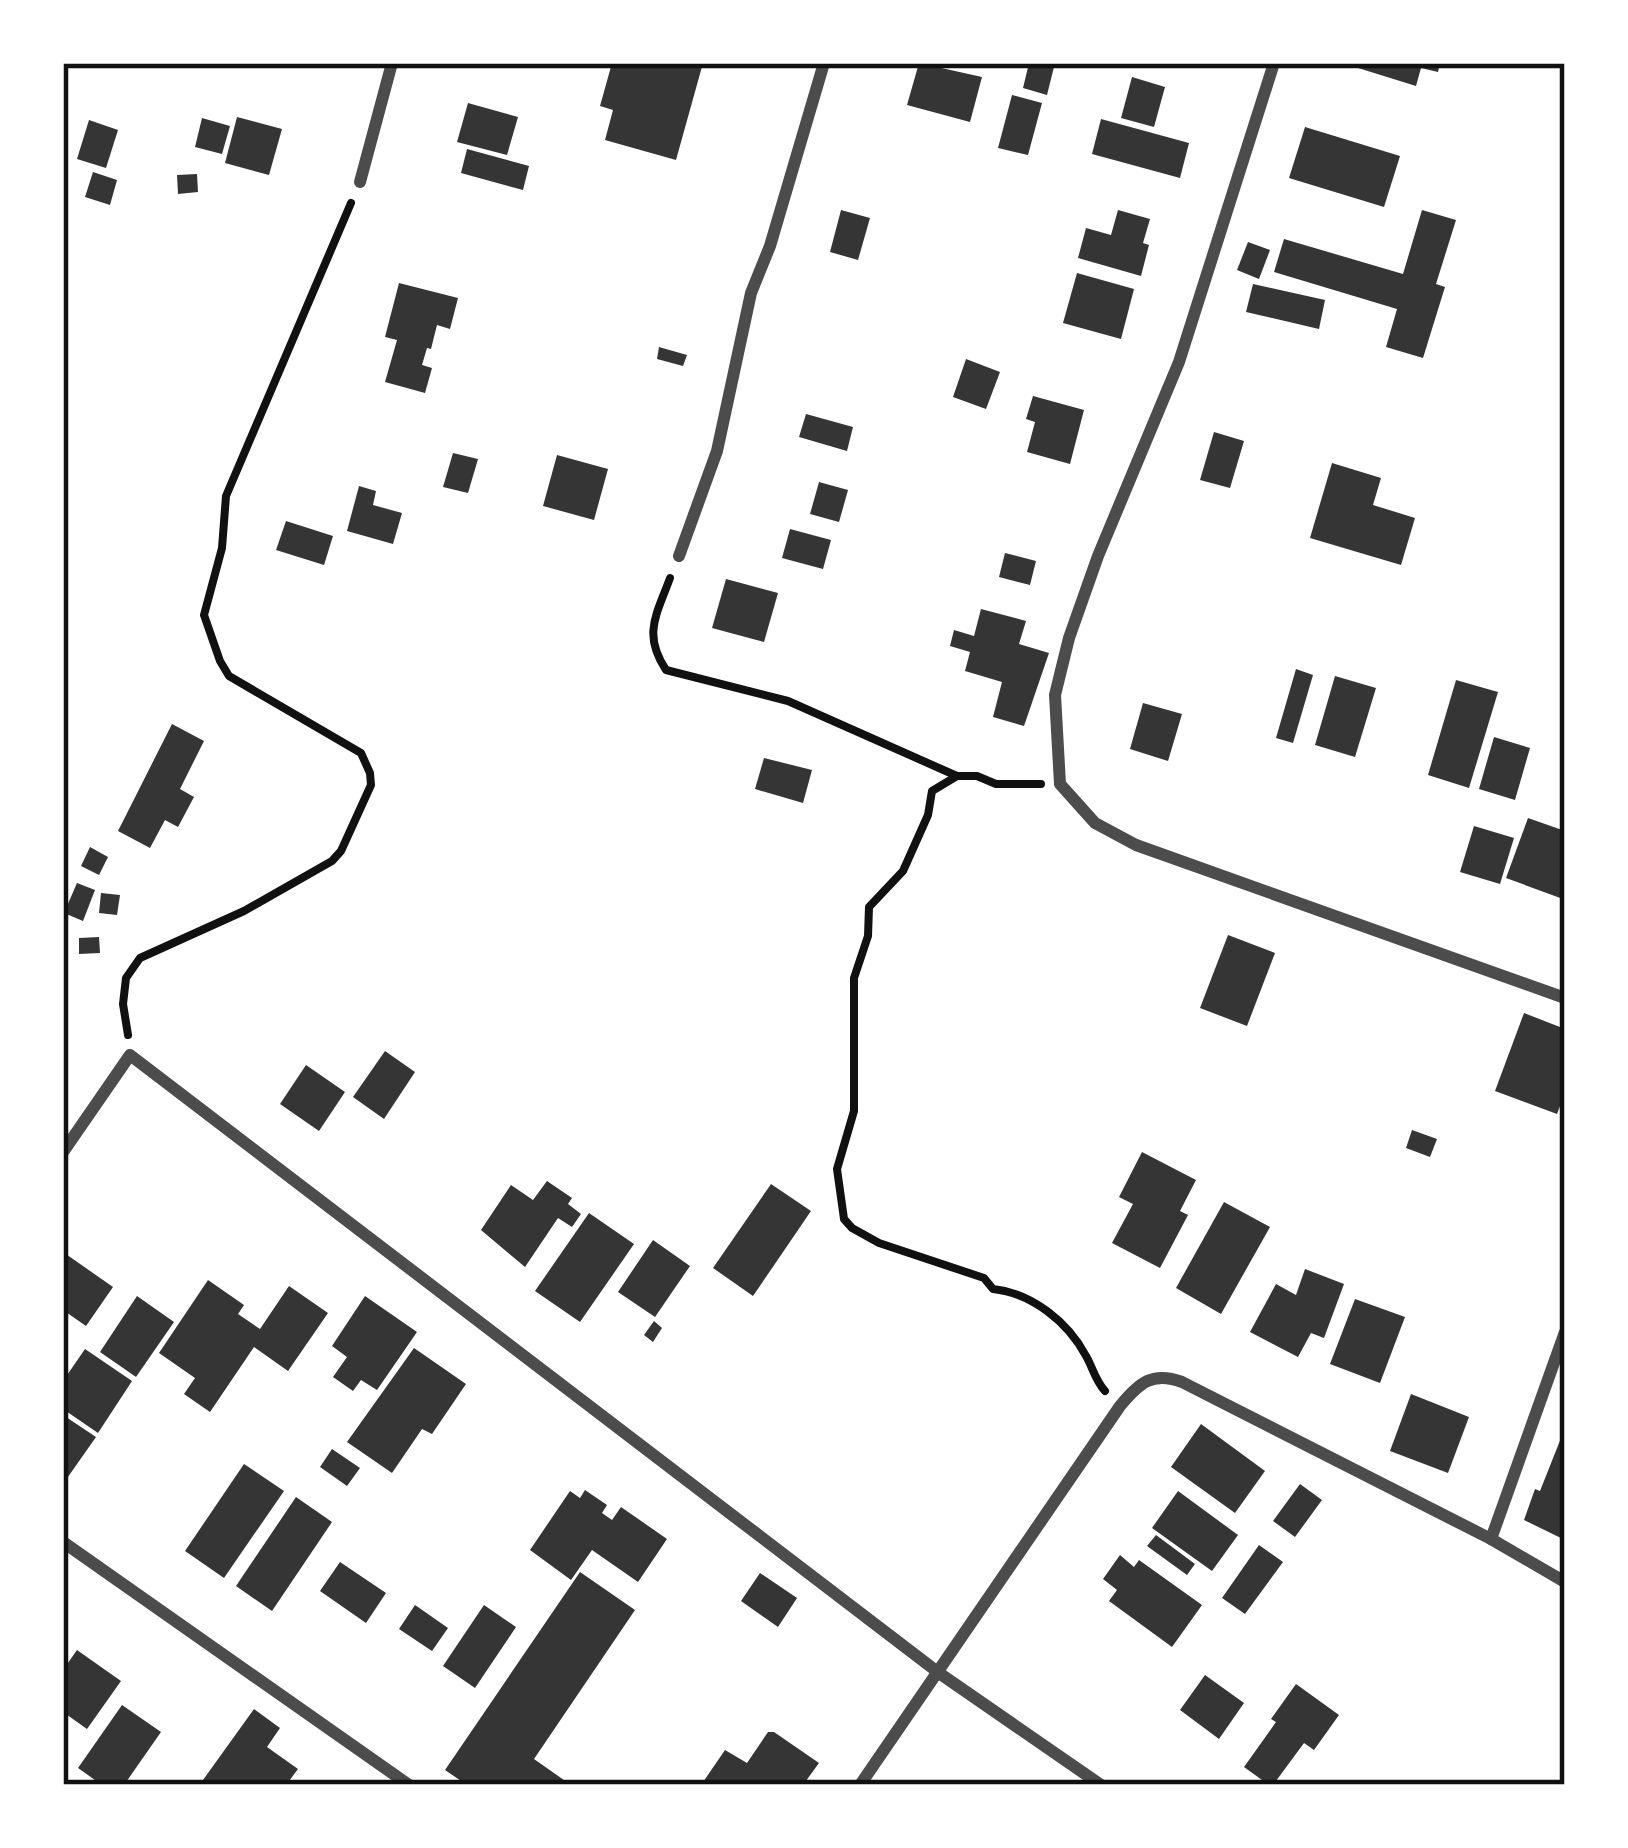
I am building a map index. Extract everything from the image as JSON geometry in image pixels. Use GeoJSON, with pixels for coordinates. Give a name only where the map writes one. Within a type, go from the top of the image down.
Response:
{"type":"FeatureCollection","features":[{"type":"Feature","properties":{"kind":"street"},"geometry":{"type":"LineString","coordinates":[[360,182],[392,63]]}},
{"type":"Feature","properties":{"kind":"street"},"geometry":{"type":"LineString","coordinates":[[679,556],[717,452],[746,309],[770,246],[824,63]]}},
{"type":"Feature","properties":{"kind":"street"},"geometry":{"type":"LineString","coordinates":[[1274,63],[1179,362],[1136,460],[1069,638],[1055,695],[1060,784],[1095,823],[1136,844],[1565,998]]}},
{"type":"Feature","properties":{"kind":"street"},"geometry":{"type":"LineString","coordinates":[[63,1152],[130,1055],[939,1673],[1101,1785]]}},
{"type":"Feature","properties":{"kind":"street"},"geometry":{"type":"LineString","coordinates":[[1490,1539],[1565,1332]]}},
{"type":"Feature","properties":{"kind":"street"},"geometry":{"type":"LineString","coordinates":[[860,1785],[1120,1406],[1138,1384],[1150,1378],[1182,1382],[1565,1582]]}},
{"type":"Feature","properties":{"kind":"street"},"geometry":{"type":"LineString","coordinates":[[63,1542],[409,1785]]}},
{"type":"Feature","properties":{"kind":"path"},"geometry":{"type":"LineString","coordinates":[[130,1055],[123,1004],[126,978],[140,958],[244,910],[332,861],[349,838],[371,785],[361,753],[230,676],[209,640],[204,615],[222,548],[226,496],[360,182]]}},
{"type":"Feature","properties":{"kind":"path"},"geometry":{"type":"LineString","coordinates":[[679,556],[652,627],[655,652],[666,670],[788,701],[957,776],[977,776],[996,784],[1060,784]]}},
{"type":"Feature","properties":{"kind":"path"},"geometry":{"type":"LineString","coordinates":[[957,776],[932,791],[928,815],[903,871],[869,907],[868,936],[854,978],[854,1111],[837,1169],[844,1219],[879,1243],[984,1278],[994,1289],[1013,1291],[1057,1318],[1085,1353],[1099,1384],[1120,1406]]}},
{"type":"Feature","properties":{"kind":"building"},"geometry":{"type":"Polygon","coordinates":[[[612,63],[703,63],[676,160],[605,140],[613,110],[600,106],[612,63]]]}},
{"type":"Feature","properties":{"kind":"building"},"geometry":{"type":"Polygon","coordinates":[[[919,63],[982,77],[970,122],[907,105],[919,63]]]}},
{"type":"Feature","properties":{"kind":"building"},"geometry":{"type":"Polygon","coordinates":[[[1029,63],[1055,63],[1047,95],[1023,88],[1029,63]]]}},
{"type":"Feature","properties":{"kind":"building"},"geometry":{"type":"Polygon","coordinates":[[[1342,63],[1440,63],[1438,72],[1421,68],[1416,86],[1342,63]]]}},
{"type":"Feature","properties":{"kind":"building"},"geometry":{"type":"Polygon","coordinates":[[[1132,77],[1165,87],[1154,127],[1121,118],[1132,77]]]}},
{"type":"Feature","properties":{"kind":"building"},"geometry":{"type":"Polygon","coordinates":[[[1012,95],[1042,103],[1028,155],[998,148],[1012,95]]]}},
{"type":"Feature","properties":{"kind":"building"},"geometry":{"type":"Polygon","coordinates":[[[468,103],[518,117],[507,155],[457,142],[468,103]]]}},
{"type":"Feature","properties":{"kind":"building"},"geometry":{"type":"Polygon","coordinates":[[[237,117],[282,129],[269,175],[225,163],[237,117]]]}},
{"type":"Feature","properties":{"kind":"building"},"geometry":{"type":"Polygon","coordinates":[[[202,118],[230,126],[222,154],[195,147],[202,118]]]}},
{"type":"Feature","properties":{"kind":"building"},"geometry":{"type":"Polygon","coordinates":[[[1101,119],[1189,143],[1180,178],[1092,154],[1101,119]]]}},
{"type":"Feature","properties":{"kind":"building"},"geometry":{"type":"Polygon","coordinates":[[[89,120],[118,130],[106,168],[77,159],[89,120]]]}},
{"type":"Feature","properties":{"kind":"building"},"geometry":{"type":"Polygon","coordinates":[[[1305,127],[1400,156],[1384,207],[1289,178],[1305,127]]]}},
{"type":"Feature","properties":{"kind":"building"},"geometry":{"type":"Polygon","coordinates":[[[467,149],[529,166],[523,190],[461,173],[467,149]]]}},
{"type":"Feature","properties":{"kind":"building"},"geometry":{"type":"Polygon","coordinates":[[[93,172],[117,180],[110,205],[85,197],[93,172]]]}},
{"type":"Feature","properties":{"kind":"building"},"geometry":{"type":"Polygon","coordinates":[[[197,174],[198,192],[178,194],[177,175],[197,174]]]}},
{"type":"Feature","properties":{"kind":"building"},"geometry":{"type":"Polygon","coordinates":[[[841,210],[870,218],[858,260],[830,252],[841,210]]]}},
{"type":"Feature","properties":{"kind":"building"},"geometry":{"type":"Polygon","coordinates":[[[1118,210],[1150,219],[1141,276],[1078,258],[1086,228],[1111,235],[1118,210]]]}},
{"type":"Feature","properties":{"kind":"building"},"geometry":{"type":"Polygon","coordinates":[[[1422,210],[1456,220],[1436,284],[1445,287],[1423,358],[1386,347],[1397,309],[1274,272],[1284,239],[1403,274],[1422,210]]]}},
{"type":"Feature","properties":{"kind":"building"},"geometry":{"type":"Polygon","coordinates":[[[1248,242],[1270,250],[1259,279],[1237,270],[1248,242]]]}},
{"type":"Feature","properties":{"kind":"building"},"geometry":{"type":"Polygon","coordinates":[[[1077,273],[1134,289],[1121,339],[1063,323],[1077,273]]]}},
{"type":"Feature","properties":{"kind":"building"},"geometry":{"type":"Polygon","coordinates":[[[399,283],[458,298],[450,329],[437,325],[431,349],[427,348],[422,365],[432,368],[425,393],[385,382],[397,340],[385,337],[399,283]]]}},
{"type":"Feature","properties":{"kind":"building"},"geometry":{"type":"Polygon","coordinates":[[[1253,284],[1325,300],[1319,329],[1246,312],[1253,284]]]}},
{"type":"Feature","properties":{"kind":"building"},"geometry":{"type":"Polygon","coordinates":[[[659,347],[687,355],[683,366],[657,359],[659,347]]]}},
{"type":"Feature","properties":{"kind":"building"},"geometry":{"type":"Polygon","coordinates":[[[966,359],[1000,372],[986,409],[953,397],[966,359]]]}},
{"type":"Feature","properties":{"kind":"building"},"geometry":{"type":"Polygon","coordinates":[[[1033,396],[1084,410],[1070,464],[1027,452],[1035,422],[1026,419],[1033,396]]]}},
{"type":"Feature","properties":{"kind":"building"},"geometry":{"type":"Polygon","coordinates":[[[806,414],[853,427],[847,451],[799,437],[806,414]]]}},
{"type":"Feature","properties":{"kind":"building"},"geometry":{"type":"Polygon","coordinates":[[[1214,432],[1244,441],[1230,488],[1200,480],[1214,432]]]}},
{"type":"Feature","properties":{"kind":"building"},"geometry":{"type":"Polygon","coordinates":[[[453,453],[478,459],[468,493],[443,487],[453,453]]]}},
{"type":"Feature","properties":{"kind":"building"},"geometry":{"type":"Polygon","coordinates":[[[557,455],[608,469],[594,520],[543,506],[557,455]]]}},
{"type":"Feature","properties":{"kind":"building"},"geometry":{"type":"Polygon","coordinates":[[[1332,463],[1381,478],[1373,505],[1415,518],[1401,565],[1310,538],[1332,463]]]}},
{"type":"Feature","properties":{"kind":"building"},"geometry":{"type":"Polygon","coordinates":[[[819,482],[848,490],[839,522],[810,514],[819,482]]]}},
{"type":"Feature","properties":{"kind":"building"},"geometry":{"type":"Polygon","coordinates":[[[359,486],[376,491],[373,505],[402,513],[393,544],[347,531],[359,486]]]}},
{"type":"Feature","properties":{"kind":"building"},"geometry":{"type":"Polygon","coordinates":[[[286,521],[333,536],[324,565],[276,550],[286,521]]]}},
{"type":"Feature","properties":{"kind":"building"},"geometry":{"type":"Polygon","coordinates":[[[790,529],[831,540],[823,569],[782,558],[790,529]]]}},
{"type":"Feature","properties":{"kind":"building"},"geometry":{"type":"Polygon","coordinates":[[[1005,553],[1036,561],[1030,585],[999,577],[1005,553]]]}},
{"type":"Feature","properties":{"kind":"building"},"geometry":{"type":"Polygon","coordinates":[[[726,579],[778,593],[764,642],[712,628],[726,579]]]}},
{"type":"Feature","properties":{"kind":"building"},"geometry":{"type":"Polygon","coordinates":[[[981,609],[1026,621],[1019,644],[1049,653],[1024,726],[993,717],[1002,682],[965,671],[970,652],[950,646],[954,630],[974,636],[981,609]]]}},
{"type":"Feature","properties":{"kind":"building"},"geometry":{"type":"Polygon","coordinates":[[[1296,669],[1313,675],[1293,743],[1276,738],[1296,669]]]}},
{"type":"Feature","properties":{"kind":"building"},"geometry":{"type":"Polygon","coordinates":[[[1335,676],[1376,688],[1355,757],[1315,745],[1335,676]]]}},
{"type":"Feature","properties":{"kind":"building"},"geometry":{"type":"Polygon","coordinates":[[[1456,680],[1498,692],[1469,788],[1428,775],[1456,680]]]}},
{"type":"Feature","properties":{"kind":"building"},"geometry":{"type":"Polygon","coordinates":[[[1143,703],[1182,714],[1168,761],[1130,749],[1143,703]]]}},
{"type":"Feature","properties":{"kind":"building"},"geometry":{"type":"Polygon","coordinates":[[[172,724],[204,741],[180,789],[194,797],[178,827],[165,820],[150,848],[118,831],[172,724]]]}},
{"type":"Feature","properties":{"kind":"building"},"geometry":{"type":"Polygon","coordinates":[[[1494,737],[1530,748],[1515,800],[1479,789],[1494,737]]]}},
{"type":"Feature","properties":{"kind":"building"},"geometry":{"type":"Polygon","coordinates":[[[764,758],[812,770],[803,803],[755,789],[764,758]]]}},
{"type":"Feature","properties":{"kind":"building"},"geometry":{"type":"Polygon","coordinates":[[[1528,818],[1565,831],[1563,899],[1506,878],[1528,818]]]}},
{"type":"Feature","properties":{"kind":"building"},"geometry":{"type":"Polygon","coordinates":[[[1474,826],[1514,838],[1500,884],[1460,872],[1474,826]]]}},
{"type":"Feature","properties":{"kind":"building"},"geometry":{"type":"Polygon","coordinates":[[[90,847],[108,857],[99,875],[81,866],[90,847]]]}},
{"type":"Feature","properties":{"kind":"building"},"geometry":{"type":"Polygon","coordinates":[[[77,883],[95,890],[83,921],[64,913],[77,883]]]}},
{"type":"Feature","properties":{"kind":"building"},"geometry":{"type":"Polygon","coordinates":[[[101,893],[120,895],[117,915],[99,913],[101,893]]]}},
{"type":"Feature","properties":{"kind":"building"},"geometry":{"type":"Polygon","coordinates":[[[1228,935],[1275,953],[1247,1026],[1200,1008],[1228,935]]]}},
{"type":"Feature","properties":{"kind":"building"},"geometry":{"type":"Polygon","coordinates":[[[99,937],[100,953],[79,954],[79,938],[99,937]]]}},
{"type":"Feature","properties":{"kind":"building"},"geometry":{"type":"Polygon","coordinates":[[[1524,1013],[1565,1029],[1565,1093],[1557,1114],[1495,1091],[1524,1013]]]}},
{"type":"Feature","properties":{"kind":"building"},"geometry":{"type":"Polygon","coordinates":[[[385,1051],[415,1072],[384,1119],[353,1097],[385,1051]]]}},
{"type":"Feature","properties":{"kind":"building"},"geometry":{"type":"Polygon","coordinates":[[[306,1065],[345,1092],[319,1131],[280,1104],[306,1065]]]}},
{"type":"Feature","properties":{"kind":"building"},"geometry":{"type":"Polygon","coordinates":[[[1412,1130],[1437,1139],[1430,1157],[1406,1148],[1412,1130]]]}},
{"type":"Feature","properties":{"kind":"building"},"geometry":{"type":"Polygon","coordinates":[[[1142,1152],[1196,1180],[1180,1211],[1188,1215],[1160,1268],[1112,1243],[1133,1204],[1119,1197],[1142,1152]]]}},
{"type":"Feature","properties":{"kind":"building"},"geometry":{"type":"Polygon","coordinates":[[[547,1181],[572,1198],[568,1204],[581,1214],[572,1227],[558,1218],[525,1267],[481,1230],[511,1185],[533,1200],[547,1181]]]}},
{"type":"Feature","properties":{"kind":"building"},"geometry":{"type":"Polygon","coordinates":[[[771,1184],[811,1211],[753,1296],[713,1268],[771,1184]]]}},
{"type":"Feature","properties":{"kind":"building"},"geometry":{"type":"Polygon","coordinates":[[[1224,1202],[1270,1227],[1221,1314],[1176,1288],[1224,1202]]]}},
{"type":"Feature","properties":{"kind":"building"},"geometry":{"type":"Polygon","coordinates":[[[589,1213],[634,1244],[580,1322],[535,1291],[589,1213]]]}},
{"type":"Feature","properties":{"kind":"building"},"geometry":{"type":"Polygon","coordinates":[[[653,1240],[690,1266],[655,1317],[618,1292],[653,1240]]]}},
{"type":"Feature","properties":{"kind":"building"},"geometry":{"type":"Polygon","coordinates":[[[63,1252],[113,1287],[86,1326],[63,1310],[63,1252]]]}},
{"type":"Feature","properties":{"kind":"building"},"geometry":{"type":"Polygon","coordinates":[[[1305,1269],[1344,1284],[1324,1338],[1311,1333],[1298,1357],[1250,1332],[1276,1284],[1296,1295],[1305,1269]]]}},
{"type":"Feature","properties":{"kind":"building"},"geometry":{"type":"Polygon","coordinates":[[[208,1280],[244,1305],[238,1314],[260,1329],[289,1286],[328,1313],[288,1371],[254,1347],[210,1412],[184,1394],[195,1378],[159,1353],[208,1280]]]}},
{"type":"Feature","properties":{"kind":"building"},"geometry":{"type":"Polygon","coordinates":[[[137,1296],[174,1322],[136,1377],[100,1352],[137,1296]]]}},
{"type":"Feature","properties":{"kind":"building"},"geometry":{"type":"Polygon","coordinates":[[[365,1296],[417,1332],[377,1390],[361,1380],[353,1391],[333,1377],[347,1357],[332,1346],[365,1296]]]}},
{"type":"Feature","properties":{"kind":"building"},"geometry":{"type":"Polygon","coordinates":[[[1355,1299],[1405,1317],[1380,1383],[1330,1364],[1355,1299]]]}},
{"type":"Feature","properties":{"kind":"building"},"geometry":{"type":"Polygon","coordinates":[[[654,1321],[662,1328],[653,1342],[644,1335],[654,1321]]]}},
{"type":"Feature","properties":{"kind":"building"},"geometry":{"type":"Polygon","coordinates":[[[414,1348],[466,1384],[432,1434],[422,1429],[392,1473],[347,1442],[414,1348]]]}},
{"type":"Feature","properties":{"kind":"building"},"geometry":{"type":"Polygon","coordinates":[[[85,1349],[132,1381],[98,1433],[63,1409],[63,1381],[85,1349]]]}},
{"type":"Feature","properties":{"kind":"building"},"geometry":{"type":"Polygon","coordinates":[[[1411,1394],[1469,1417],[1448,1473],[1390,1451],[1411,1394]]]}},
{"type":"Feature","properties":{"kind":"building"},"geometry":{"type":"Polygon","coordinates":[[[63,1415],[96,1437],[63,1484],[63,1415]]]}},
{"type":"Feature","properties":{"kind":"building"},"geometry":{"type":"Polygon","coordinates":[[[1201,1424],[1265,1471],[1235,1513],[1171,1467],[1201,1424]]]}},
{"type":"Feature","properties":{"kind":"building"},"geometry":{"type":"Polygon","coordinates":[[[1561,1438],[1565,1439],[1565,1540],[1524,1520],[1561,1438]]]}},
{"type":"Feature","properties":{"kind":"building"},"geometry":{"type":"Polygon","coordinates":[[[332,1449],[360,1468],[347,1486],[320,1467],[332,1449]]]}},
{"type":"Feature","properties":{"kind":"building"},"geometry":{"type":"Polygon","coordinates":[[[244,1464],[284,1491],[224,1578],[185,1551],[244,1464]]]}},
{"type":"Feature","properties":{"kind":"building"},"geometry":{"type":"Polygon","coordinates":[[[1300,1484],[1322,1500],[1295,1537],[1273,1521],[1300,1484]]]}},
{"type":"Feature","properties":{"kind":"building"},"geometry":{"type":"Polygon","coordinates":[[[585,1490],[607,1505],[602,1513],[612,1520],[621,1507],[667,1539],[638,1582],[592,1550],[571,1580],[530,1550],[570,1491],[580,1498],[585,1490]]]}},
{"type":"Feature","properties":{"kind":"building"},"geometry":{"type":"Polygon","coordinates":[[[1178,1491],[1238,1535],[1212,1571],[1152,1528],[1178,1491]]]}},
{"type":"Feature","properties":{"kind":"building"},"geometry":{"type":"Polygon","coordinates":[[[296,1497],[332,1522],[272,1611],[236,1586],[296,1497]]]}},
{"type":"Feature","properties":{"kind":"building"},"geometry":{"type":"Polygon","coordinates":[[[1156,1535],[1195,1564],[1187,1575],[1147,1546],[1156,1535]]]}},
{"type":"Feature","properties":{"kind":"building"},"geometry":{"type":"Polygon","coordinates":[[[1259,1545],[1283,1562],[1245,1614],[1222,1598],[1259,1545]]]}},
{"type":"Feature","properties":{"kind":"building"},"geometry":{"type":"Polygon","coordinates":[[[1120,1555],[1134,1567],[1139,1560],[1202,1605],[1172,1647],[1109,1601],[1117,1590],[1103,1579],[1120,1555]]]}},
{"type":"Feature","properties":{"kind":"building"},"geometry":{"type":"Polygon","coordinates":[[[340,1562],[386,1593],[366,1623],[320,1591],[340,1562]]]}},
{"type":"Feature","properties":{"kind":"building"},"geometry":{"type":"Polygon","coordinates":[[[580,1572],[635,1610],[534,1759],[571,1785],[467,1785],[445,1770],[580,1572]]]}},
{"type":"Feature","properties":{"kind":"building"},"geometry":{"type":"Polygon","coordinates":[[[760,1573],[797,1598],[778,1627],[741,1601],[760,1573]]]}},
{"type":"Feature","properties":{"kind":"building"},"geometry":{"type":"Polygon","coordinates":[[[415,1605],[448,1628],[432,1651],[399,1629],[415,1605]]]}},
{"type":"Feature","properties":{"kind":"building"},"geometry":{"type":"Polygon","coordinates":[[[484,1605],[516,1627],[475,1688],[443,1666],[484,1605]]]}},
{"type":"Feature","properties":{"kind":"building"},"geometry":{"type":"Polygon","coordinates":[[[77,1650],[121,1681],[87,1729],[63,1712],[63,1670],[77,1650]]]}},
{"type":"Feature","properties":{"kind":"building"},"geometry":{"type":"Polygon","coordinates":[[[1205,1675],[1244,1703],[1219,1739],[1180,1710],[1205,1675]]]}},
{"type":"Feature","properties":{"kind":"building"},"geometry":{"type":"Polygon","coordinates":[[[1296,1684],[1339,1715],[1314,1750],[1304,1743],[1269,1785],[1244,1767],[1296,1684]]]}},
{"type":"Feature","properties":{"kind":"building"},"geometry":{"type":"Polygon","coordinates":[[[122,1705],[161,1732],[124,1785],[102,1785],[78,1768],[122,1705]]]}},
{"type":"Feature","properties":{"kind":"building"},"geometry":{"type":"Polygon","coordinates":[[[254,1709],[280,1728],[267,1747],[298,1769],[286,1785],[210,1785],[203,1780],[254,1709]]]}},
{"type":"Feature","properties":{"kind":"building"},"geometry":{"type":"Polygon","coordinates":[[[768,1732],[819,1763],[803,1785],[771,1781],[768,1785],[701,1785],[725,1750],[747,1763],[768,1732]]]}}]}
